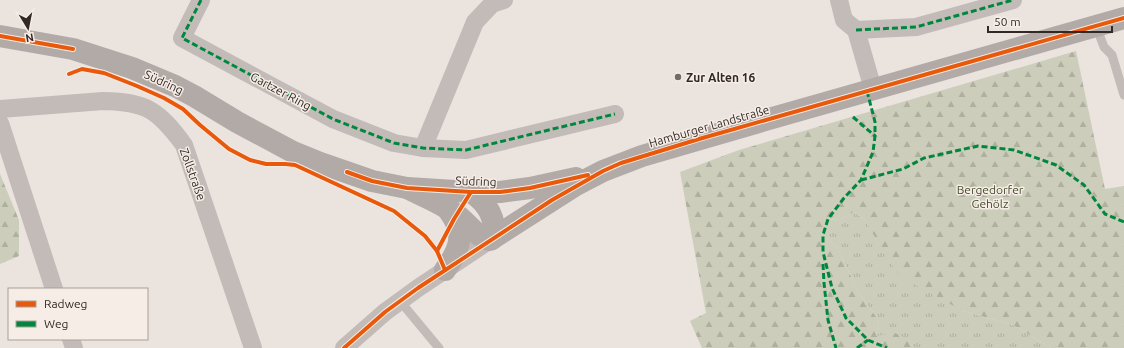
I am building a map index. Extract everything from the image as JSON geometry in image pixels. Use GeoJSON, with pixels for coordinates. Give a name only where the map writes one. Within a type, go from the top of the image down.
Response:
{"type":"FeatureCollection","features":[{"type":"Feature","properties":{"kind":"main road","name":"Hamburger Landstraße"},"geometry":{"type":"LineString","coordinates":[[491,240],[552,200],[603,171],[621,163],[873,89],[1124,18]]}},
{"type":"Feature","properties":{"kind":"main road","name":"Südring"},"geometry":{"type":"LineString","coordinates":[[0,36],[73,49],[132,68],[175,86],[293,152],[372,181],[407,188],[471,192],[500,192],[562,182],[603,171]]}},
{"type":"Feature","properties":{"kind":"main road","name":"Südring"},"geometry":{"type":"LineString","coordinates":[[407,188],[446,207],[480,236],[487,240],[491,240]]}},
{"type":"Feature","properties":{"kind":"main road"},"geometry":{"type":"LineString","coordinates":[[471,192],[481,198],[487,207],[493,224],[494,234],[491,240]]}},
{"type":"Feature","properties":{"kind":"main road"},"geometry":{"type":"LineString","coordinates":[[445,270],[452,261],[460,238],[458,227],[454,218],[446,207]]}},
{"type":"Feature","properties":{"kind":"street","name":"Gartzer Ring"},"geometry":{"type":"LineString","coordinates":[[201,0],[182,38],[333,119],[394,143],[423,148],[466,150],[615,114]]}},
{"type":"Feature","properties":{"kind":"street"},"geometry":{"type":"LineString","coordinates":[[423,148],[475,22],[492,4],[504,0]]}},
{"type":"Feature","properties":{"kind":"street"},"geometry":{"type":"LineString","coordinates":[[839,0],[844,20],[856,30],[873,89]]}},
{"type":"Feature","properties":{"kind":"street"},"geometry":{"type":"LineString","coordinates":[[856,30],[916,27],[1013,0]]}},
{"type":"Feature","properties":{"kind":"street","name":"Zollstraße"},"geometry":{"type":"LineString","coordinates":[[0,109],[119,102],[134,104],[146,108],[157,114],[168,124],[184,145],[253,348]]}},
{"type":"Feature","properties":{"kind":"street"},"geometry":{"type":"LineString","coordinates":[[0,123],[54,288]]}},
{"type":"Feature","properties":{"kind":"street","name":"Hamburger Landstraße"},"geometry":{"type":"LineString","coordinates":[[344,348],[385,312],[418,288],[491,240]]}},
{"type":"Feature","properties":{"kind":"lane"},"geometry":{"type":"LineString","coordinates":[[1096,26],[1104,47],[1112,55],[1124,95]]}},
{"type":"Feature","properties":{"kind":"lane"},"geometry":{"type":"LineString","coordinates":[[400,301],[439,348]]}},
{"type":"Feature","properties":{"kind":"green space","name":"Bergedorfer Gehölz"},"geometry":{"type":"Polygon","coordinates":[[[1076,51],[1105,189],[1124,186],[1124,348],[1051,348],[1013,325],[963,311],[899,276],[864,219],[854,212],[839,220],[827,219],[821,234],[837,247],[859,293],[879,321],[876,336],[895,333],[908,339],[913,348],[702,348],[690,321],[706,313],[680,172],[739,150],[1076,51]]]}},
{"type":"Feature","properties":{"kind":"green space"},"geometry":{"type":"Polygon","coordinates":[[[0,174],[19,220],[19,256],[0,264],[0,174]]]}},
{"type":"Feature","properties":{"kind":"green space"},"geometry":{"type":"Polygon","coordinates":[[[854,212],[864,219],[873,232],[963,311],[1013,325],[1051,348],[913,348],[908,339],[876,336],[879,321],[859,293],[837,247],[821,234],[827,219],[839,220],[854,212]]]}},
{"type":"Feature","properties":{"kind":"marked path"},"geometry":{"type":"LineString","coordinates":[[201,0],[182,38],[333,119],[394,143],[423,148],[466,150],[615,114]]}},
{"type":"Feature","properties":{"kind":"marked path"},"geometry":{"type":"LineString","coordinates":[[856,30],[916,27],[1013,0]]}},
{"type":"Feature","properties":{"kind":"marked path"},"geometry":{"type":"LineString","coordinates":[[867,91],[875,122],[873,152],[861,180],[844,198],[828,219],[823,235],[823,252],[832,288],[846,318],[868,340],[887,348]]}},
{"type":"Feature","properties":{"kind":"marked path"},"geometry":{"type":"LineString","coordinates":[[853,117],[875,136]]}},
{"type":"Feature","properties":{"kind":"marked path"},"geometry":{"type":"LineString","coordinates":[[861,180],[903,169],[924,158],[978,146],[1014,150],[1056,165],[1084,185],[1105,214],[1124,222]]}},
{"type":"Feature","properties":{"kind":"marked path"},"geometry":{"type":"LineString","coordinates":[[823,264],[828,320],[836,348]]}},
{"type":"Feature","properties":{"kind":"marked path"},"geometry":{"type":"LineString","coordinates":[[857,348],[868,340]]}},
{"type":"Feature","properties":{"kind":"cycle path"},"geometry":{"type":"LineString","coordinates":[[344,348],[385,312],[418,288],[552,200],[603,171],[621,163],[699,139],[1124,18]]}},
{"type":"Feature","properties":{"kind":"cycle path"},"geometry":{"type":"LineString","coordinates":[[0,36],[73,49]]}},
{"type":"Feature","properties":{"kind":"cycle path"},"geometry":{"type":"LineString","coordinates":[[69,74],[82,69],[104,73],[137,86],[164,98],[183,109],[229,149],[250,160],[266,164],[295,165],[394,211],[425,236],[437,251],[445,270]]}},
{"type":"Feature","properties":{"kind":"cycle path"},"geometry":{"type":"LineString","coordinates":[[347,172],[372,181],[407,188],[471,192],[500,192],[530,188],[588,175]]}},
{"type":"Feature","properties":{"kind":"cycle path"},"geometry":{"type":"LineString","coordinates":[[437,251],[454,219],[471,192]]}},
{"type":"Feature","properties":{"kind":"place","name":"Zur Alten 16"},"geometry":{"type":"Point","coordinates":[678,77]}}]}
